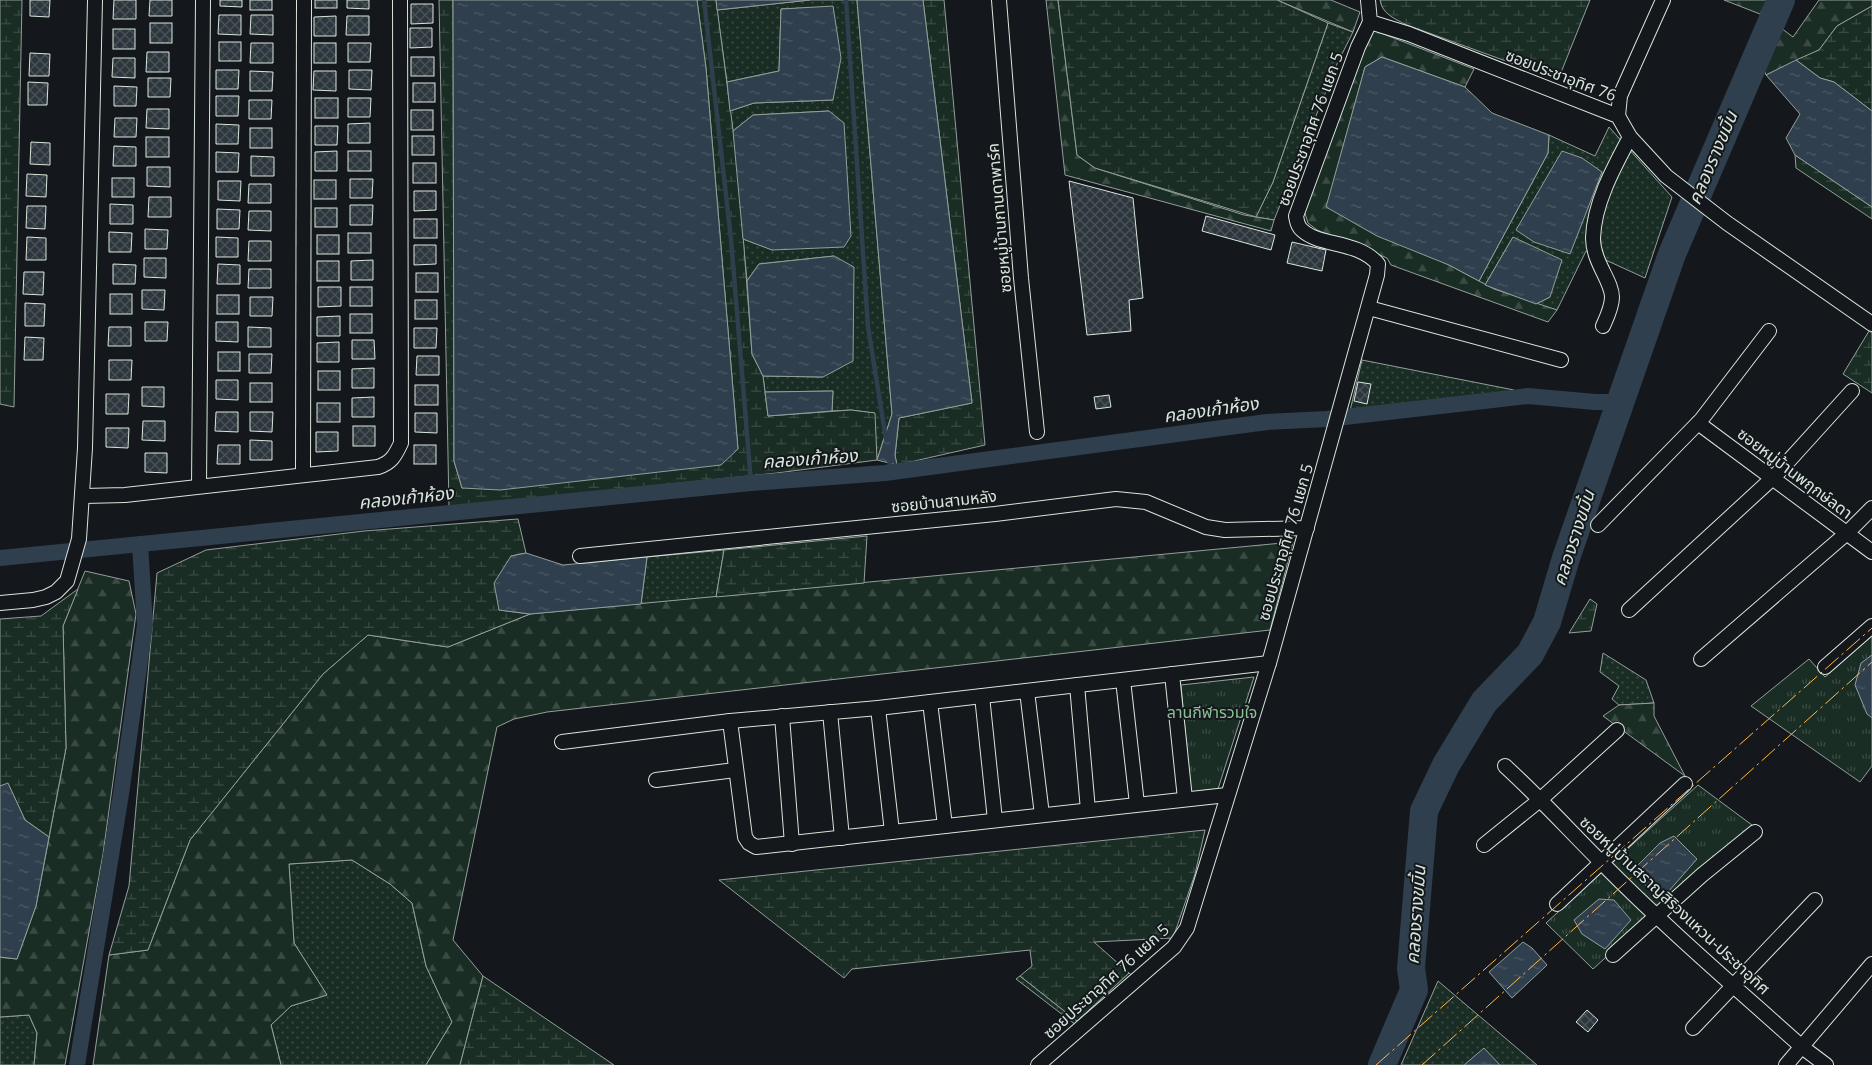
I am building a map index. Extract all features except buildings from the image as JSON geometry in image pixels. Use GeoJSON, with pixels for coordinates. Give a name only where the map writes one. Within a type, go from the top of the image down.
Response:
{"type":"FeatureCollection","features":[{"type":"Feature","properties":{"kind":"street"},"geometry":{"type":"LineString","coordinates":[[0,602],[46,597],[56,592],[67,581],[79,539],[84,496],[95,0]]}},
{"type":"Feature","properties":{"kind":"street"},"geometry":{"type":"LineString","coordinates":[[199,486],[203,0]]}},
{"type":"Feature","properties":{"kind":"street"},"geometry":{"type":"LineString","coordinates":[[303,475],[304,0]]}},
{"type":"Feature","properties":{"kind":"street"},"geometry":{"type":"LineString","coordinates":[[84,496],[125,495],[389,464],[401,443],[400,0]]}},
{"type":"Feature","properties":{"kind":"street","name":"ซอยหมู่บ้านกานดาพาร์ค"},"geometry":{"type":"LineString","coordinates":[[1000,0],[1020,278],[1036,432]]}},
{"type":"Feature","properties":{"kind":"street"},"geometry":{"type":"LineString","coordinates":[[1618,116],[1620,96],[1663,0]]}},
{"type":"Feature","properties":{"kind":"street"},"geometry":{"type":"LineString","coordinates":[[1366,1],[1370,22]]}},
{"type":"Feature","properties":{"kind":"street","name":"ซอยประชาอุทิศ 76"},"geometry":{"type":"LineString","coordinates":[[1370,22],[1409,34],[1618,116],[1630,137],[1666,176],[1712,212],[1872,324]]}},
{"type":"Feature","properties":{"kind":"street","name":"ซอยประชาอุทิศ 76 แยก 5"},"geometry":{"type":"LineString","coordinates":[[1038,1065],[1182,939],[1187,928],[1269,663],[1308,528],[1369,308],[1378,264],[1362,251],[1308,234],[1297,225],[1296,216],[1358,47],[1370,22]]}},
{"type":"Feature","properties":{"kind":"street"},"geometry":{"type":"LineString","coordinates":[[1603,326],[1611,307],[1613,295],[1597,262],[1593,239],[1603,195],[1612,171],[1630,137]]}},
{"type":"Feature","properties":{"kind":"street"},"geometry":{"type":"LineString","coordinates":[[1369,308],[1561,360]]}},
{"type":"Feature","properties":{"kind":"street"},"geometry":{"type":"LineString","coordinates":[[1598,525],[1698,423],[1769,331]]}},
{"type":"Feature","properties":{"kind":"street"},"geometry":{"type":"LineString","coordinates":[[1629,610],[1773,478],[1852,391]]}},
{"type":"Feature","properties":{"kind":"street","name":"ซอยหมู่บ้านพฤกษ์ลดา"},"geometry":{"type":"LineString","coordinates":[[1698,423],[1872,552]]}},
{"type":"Feature","properties":{"kind":"street","name":"ซอยบ้านสามหลัง"},"geometry":{"type":"LineString","coordinates":[[580,556],[995,514],[1116,499],[1146,502],[1206,527],[1225,530],[1308,528]]}},
{"type":"Feature","properties":{"kind":"street"},"geometry":{"type":"LineString","coordinates":[[1701,659],[1847,533],[1872,508]]}},
{"type":"Feature","properties":{"kind":"street"},"geometry":{"type":"LineString","coordinates":[[1825,667],[1872,626]]}},
{"type":"Feature","properties":{"kind":"street"},"geometry":{"type":"LineString","coordinates":[[562,742],[730,721],[878,708],[1269,663]]}},
{"type":"Feature","properties":{"kind":"street"},"geometry":{"type":"LineString","coordinates":[[1172,674],[1185,798]]}},
{"type":"Feature","properties":{"kind":"street"},"geometry":{"type":"LineString","coordinates":[[1123,680],[1136,804]]}},
{"type":"Feature","properties":{"kind":"street"},"geometry":{"type":"LineString","coordinates":[[1077,685],[1088,810]]}},
{"type":"Feature","properties":{"kind":"street"},"geometry":{"type":"LineString","coordinates":[[1027,691],[1042,815]]}},
{"type":"Feature","properties":{"kind":"street"},"geometry":{"type":"LineString","coordinates":[[982,696],[995,820]]}},
{"type":"Feature","properties":{"kind":"street"},"geometry":{"type":"LineString","coordinates":[[930,702],[945,826]]}},
{"type":"Feature","properties":{"kind":"street"},"geometry":{"type":"LineString","coordinates":[[878,708],[892,832]]}},
{"type":"Feature","properties":{"kind":"street"},"geometry":{"type":"LineString","coordinates":[[830,712],[842,838]]}},
{"type":"Feature","properties":{"kind":"street"},"geometry":{"type":"LineString","coordinates":[[782,716],[792,844]]}},
{"type":"Feature","properties":{"kind":"street"},"geometry":{"type":"LineString","coordinates":[[730,721],[735,770],[746,837],[749,843],[756,847],[1185,798],[1227,795]]}},
{"type":"Feature","properties":{"kind":"street"},"geometry":{"type":"LineString","coordinates":[[1484,845],[1541,799],[1617,730]]}},
{"type":"Feature","properties":{"kind":"street","name":"ซอยหมู่บ้านสราญสิริวงแหวน-ประชาอุทิศ"},"geometry":{"type":"LineString","coordinates":[[1505,766],[1541,799],[1601,862],[1656,915],[1802,1047],[1826,1065]]}},
{"type":"Feature","properties":{"kind":"street"},"geometry":{"type":"LineString","coordinates":[[656,780],[735,770]]}},
{"type":"Feature","properties":{"kind":"street"},"geometry":{"type":"LineString","coordinates":[[1558,904],[1686,784]]}},
{"type":"Feature","properties":{"kind":"street"},"geometry":{"type":"LineString","coordinates":[[1613,956],[1656,915],[1755,832]]}},
{"type":"Feature","properties":{"kind":"street"},"geometry":{"type":"LineString","coordinates":[[1693,1028],[1815,900]]}},
{"type":"Feature","properties":{"kind":"street"},"geometry":{"type":"LineString","coordinates":[[1786,1065],[1872,964]]}},
{"type":"Feature","properties":{"kind":"green space"},"geometry":{"type":"Polygon","coordinates":[[[0,0],[22,0],[14,407],[0,404],[0,0]]]}},
{"type":"Feature","properties":{"kind":"green space"},"geometry":{"type":"Polygon","coordinates":[[[439,0],[453,0],[454,461],[462,488],[738,449],[706,68],[697,0],[716,0],[738,168],[752,354],[763,376],[768,416],[851,410],[875,413],[877,460],[777,473],[449,507],[439,0]]]}},
{"type":"Feature","properties":{"kind":"green space"},"geometry":{"type":"Polygon","coordinates":[[[810,0],[857,0],[892,414],[877,460],[874,413],[851,410],[832,411],[833,391],[765,392],[763,376],[823,377],[834,256],[759,264],[747,281],[743,239],[773,250],[829,111],[753,115],[733,131],[730,111],[754,103],[833,100],[833,7],[781,9],[779,71],[727,82],[717,10],[810,0]]]}},
{"type":"Feature","properties":{"kind":"green space"},"geometry":{"type":"Polygon","coordinates":[[[923,0],[944,0],[985,445],[897,465],[895,456],[899,418],[972,403],[923,0]]]}},
{"type":"Feature","properties":{"kind":"green space"},"geometry":{"type":"Polygon","coordinates":[[[1046,0],[1058,0],[1077,155],[1095,168],[1244,215],[1274,220],[1271,231],[1065,175],[1046,0]]]}},
{"type":"Feature","properties":{"kind":"green space"},"geometry":{"type":"Polygon","coordinates":[[[1058,0],[1277,0],[1328,23],[1273,182],[1256,217],[1095,168],[1077,155],[1058,0]]]}},
{"type":"Feature","properties":{"kind":"green space"},"geometry":{"type":"Polygon","coordinates":[[[1277,0],[1331,0],[1360,12],[1353,32],[1277,0]]]}},
{"type":"Feature","properties":{"kind":"green space"},"geometry":{"type":"Polygon","coordinates":[[[1380,0],[1590,0],[1558,80],[1407,25],[1386,12],[1380,0]]]}},
{"type":"Feature","properties":{"kind":"green space"},"geometry":{"type":"Polygon","coordinates":[[[1724,0],[1768,0],[1760,14],[1724,0]]]}},
{"type":"Feature","properties":{"kind":"green space"},"geometry":{"type":"Polygon","coordinates":[[[1819,0],[1872,0],[1872,6],[1837,26],[1819,50],[1766,75],[1761,63],[1772,38],[1781,28],[1793,37],[1819,0]]]}},
{"type":"Feature","properties":{"kind":"green space"},"geometry":{"type":"Polygon","coordinates":[[[1872,6],[1872,111],[1834,82],[1820,78],[1796,60],[1819,50],[1837,26],[1872,6]]]}},
{"type":"Feature","properties":{"kind":"green space"},"geometry":{"type":"Polygon","coordinates":[[[1328,23],[1353,32],[1337,64],[1274,220],[1256,217],[1273,182],[1328,23]]]}},
{"type":"Feature","properties":{"kind":"green space"},"geometry":{"type":"Polygon","coordinates":[[[1373,30],[1474,69],[1465,87],[1382,57],[1365,67],[1327,207],[1449,265],[1494,289],[1557,310],[1548,322],[1391,265],[1387,258],[1317,230],[1308,223],[1303,207],[1366,38],[1373,30]]]}},
{"type":"Feature","properties":{"kind":"green space"},"geometry":{"type":"Polygon","coordinates":[[[1609,127],[1672,197],[1645,278],[1586,251],[1557,310],[1536,304],[1550,297],[1513,237],[1485,285],[1479,281],[1548,153],[1549,135],[1595,156],[1609,127]]]}},
{"type":"Feature","properties":{"kind":"green space"},"geometry":{"type":"Polygon","coordinates":[[[1795,155],[1872,207],[1872,219],[1796,168],[1795,155]]]}},
{"type":"Feature","properties":{"kind":"green space"},"geometry":{"type":"Polygon","coordinates":[[[1869,331],[1872,333],[1872,393],[1843,374],[1869,331]]]}},
{"type":"Feature","properties":{"kind":"green space"},"geometry":{"type":"Polygon","coordinates":[[[1362,360],[1514,390],[1508,393],[1349,415],[1362,360]]]}},
{"type":"Feature","properties":{"kind":"green space"},"geometry":{"type":"Polygon","coordinates":[[[518,519],[526,553],[511,556],[499,610],[530,614],[448,647],[368,635],[323,674],[190,840],[148,950],[109,955],[129,886],[157,573],[206,550],[364,531],[518,519]]]}},
{"type":"Feature","properties":{"kind":"green space"},"geometry":{"type":"Polygon","coordinates":[[[867,536],[864,583],[716,597],[724,550],[867,536]]]}},
{"type":"Feature","properties":{"kind":"green space"},"geometry":{"type":"Polygon","coordinates":[[[1293,542],[1270,630],[547,712],[514,719],[497,727],[453,940],[483,976],[460,1065],[426,1065],[452,1022],[426,966],[412,903],[390,884],[352,860],[289,864],[294,943],[327,995],[291,1006],[271,1025],[281,1065],[93,1065],[109,955],[148,950],[190,840],[323,674],[368,635],[448,647],[530,614],[1293,542]]]}},
{"type":"Feature","properties":{"kind":"green space"},"geometry":{"type":"Polygon","coordinates":[[[724,550],[716,597],[641,604],[647,557],[724,550]]]}},
{"type":"Feature","properties":{"kind":"green space"},"geometry":{"type":"Polygon","coordinates":[[[85,571],[129,581],[136,614],[103,854],[65,1065],[34,1065],[37,1033],[29,1015],[0,1017],[0,957],[17,959],[36,906],[66,748],[63,626],[85,571]]]}},
{"type":"Feature","properties":{"kind":"green space"},"geometry":{"type":"Polygon","coordinates":[[[78,589],[63,626],[66,748],[49,837],[25,820],[8,784],[0,786],[0,619],[41,616],[78,589]]]}},
{"type":"Feature","properties":{"kind":"green space"},"geometry":{"type":"Polygon","coordinates":[[[1590,599],[1597,604],[1591,631],[1569,633],[1590,599]]]}},
{"type":"Feature","properties":{"kind":"green space"},"geometry":{"type":"Polygon","coordinates":[[[1872,636],[1872,766],[1860,782],[1751,706],[1809,659],[1825,677],[1872,636]]]}},
{"type":"Feature","properties":{"kind":"green space"},"geometry":{"type":"Polygon","coordinates":[[[1603,653],[1646,680],[1654,703],[1619,705],[1612,699],[1619,686],[1600,672],[1603,653]]]}},
{"type":"Feature","properties":{"kind":"green space","name":"ลานกีฬารวมใจ"},"geometry":{"type":"Polygon","coordinates":[[[1254,677],[1217,792],[1191,795],[1181,685],[1254,677]]]}},
{"type":"Feature","properties":{"kind":"green space"},"geometry":{"type":"Polygon","coordinates":[[[1654,703],[1654,716],[1685,776],[1603,716],[1619,705],[1654,703]]]}},
{"type":"Feature","properties":{"kind":"green space"},"geometry":{"type":"Polygon","coordinates":[[[1698,785],[1752,825],[1593,969],[1546,923],[1698,785]]]}},
{"type":"Feature","properties":{"kind":"green space"},"geometry":{"type":"Polygon","coordinates":[[[1205,830],[1195,874],[1173,938],[1094,942],[1129,973],[1077,1021],[1020,976],[1032,966],[1030,950],[852,969],[844,978],[719,880],[1205,830]]]}},
{"type":"Feature","properties":{"kind":"green space"},"geometry":{"type":"Polygon","coordinates":[[[352,860],[390,884],[412,903],[426,966],[452,1022],[426,1065],[281,1065],[271,1025],[291,1006],[327,995],[294,943],[289,864],[352,860]]]}},
{"type":"Feature","properties":{"kind":"green space"},"geometry":{"type":"Polygon","coordinates":[[[1129,973],[1133,976],[1076,1025],[1016,979],[1020,976],[1077,1021],[1129,973]]]}},
{"type":"Feature","properties":{"kind":"green space"},"geometry":{"type":"Polygon","coordinates":[[[483,976],[614,1065],[460,1065],[483,976]]]}},
{"type":"Feature","properties":{"kind":"green space"},"geometry":{"type":"Polygon","coordinates":[[[1438,981],[1537,1065],[1401,1065],[1438,981]]]}},
{"type":"Feature","properties":{"kind":"green space"},"geometry":{"type":"Polygon","coordinates":[[[29,1015],[37,1033],[34,1065],[0,1065],[0,1017],[29,1015]]]}},
{"type":"Feature","properties":{"kind":"water"},"geometry":{"type":"Polygon","coordinates":[[[453,0],[697,0],[706,68],[738,449],[721,465],[500,490],[462,488],[454,461],[453,0]]]}},
{"type":"Feature","properties":{"kind":"water"},"geometry":{"type":"Polygon","coordinates":[[[716,0],[810,0],[717,10],[716,0]]]}},
{"type":"Feature","properties":{"kind":"water"},"geometry":{"type":"Polygon","coordinates":[[[857,0],[923,0],[972,403],[899,418],[895,455],[897,465],[877,460],[892,414],[857,0]]]}},
{"type":"Feature","properties":{"kind":"water"},"geometry":{"type":"Polygon","coordinates":[[[833,6],[841,58],[833,100],[754,103],[730,111],[727,82],[779,71],[781,9],[833,6]]]}},
{"type":"Feature","properties":{"kind":"water"},"geometry":{"type":"Polygon","coordinates":[[[1382,57],[1465,87],[1492,113],[1549,135],[1548,153],[1479,281],[1449,265],[1377,236],[1326,207],[1365,67],[1382,57]]]}},
{"type":"Feature","properties":{"kind":"water"},"geometry":{"type":"Polygon","coordinates":[[[1796,60],[1820,78],[1834,82],[1872,111],[1872,207],[1795,155],[1786,138],[1800,114],[1766,75],[1796,60]]]}},
{"type":"Feature","properties":{"kind":"water"},"geometry":{"type":"Polygon","coordinates":[[[829,111],[844,123],[851,236],[844,247],[772,250],[743,239],[733,131],[753,115],[829,111]]]}},
{"type":"Feature","properties":{"kind":"water"},"geometry":{"type":"Polygon","coordinates":[[[1562,151],[1582,158],[1602,172],[1570,254],[1534,242],[1516,230],[1562,151]]]}},
{"type":"Feature","properties":{"kind":"water"},"geometry":{"type":"Polygon","coordinates":[[[1513,237],[1562,260],[1550,297],[1536,304],[1485,285],[1513,237]]]}},
{"type":"Feature","properties":{"kind":"water"},"geometry":{"type":"Polygon","coordinates":[[[834,256],[854,267],[853,361],[823,377],[763,376],[752,354],[747,281],[759,264],[834,256]]]}},
{"type":"Feature","properties":{"kind":"water"},"geometry":{"type":"Polygon","coordinates":[[[833,391],[832,411],[768,416],[765,392],[833,391]]]}},
{"type":"Feature","properties":{"kind":"water"},"geometry":{"type":"Polygon","coordinates":[[[526,553],[563,565],[647,557],[641,604],[530,614],[499,610],[494,583],[511,556],[526,553]]]}},
{"type":"Feature","properties":{"kind":"water"},"geometry":{"type":"Polygon","coordinates":[[[1872,655],[1872,718],[1867,714],[1855,685],[1861,663],[1872,655]]]}},
{"type":"Feature","properties":{"kind":"water"},"geometry":{"type":"Polygon","coordinates":[[[8,783],[25,820],[49,837],[36,906],[17,959],[0,957],[0,786],[8,783]]]}},
{"type":"Feature","properties":{"kind":"water"},"geometry":{"type":"Polygon","coordinates":[[[1674,836],[1697,859],[1668,892],[1657,896],[1641,881],[1637,866],[1660,843],[1674,836]]]}},
{"type":"Feature","properties":{"kind":"water"},"geometry":{"type":"Polygon","coordinates":[[[1599,899],[1614,900],[1631,920],[1605,949],[1582,934],[1574,920],[1599,899]]]}},
{"type":"Feature","properties":{"kind":"water"},"geometry":{"type":"Polygon","coordinates":[[[1523,942],[1532,948],[1547,965],[1512,998],[1489,972],[1523,942]]]}},
{"type":"Feature","properties":{"kind":"water"},"geometry":{"type":"Polygon","coordinates":[[[1484,1048],[1500,1065],[1464,1065],[1484,1048]]]}},
{"type":"Feature","properties":{"kind":"waterway"},"geometry":{"type":"LineString","coordinates":[[704,0],[731,239],[751,483]]}},
{"type":"Feature","properties":{"kind":"waterway"},"geometry":{"type":"LineString","coordinates":[[846,0],[868,327],[886,439]]}},
{"type":"Feature","properties":{"kind":"waterway","name":"คลองรางขมิ้น"},"geometry":{"type":"LineString","coordinates":[[1382,1065],[1414,990],[1411,968],[1424,811],[1446,765],[1484,702],[1530,654],[1547,622],[1566,558],[1672,254],[1781,0]]}},
{"type":"Feature","properties":{"kind":"waterway","name":"คลองเก้าห้อง"},"geometry":{"type":"LineString","coordinates":[[0,558],[751,483],[885,473],[1267,422],[1327,419],[1528,396],[1595,402],[1621,402]]}},
{"type":"Feature","properties":{"kind":"waterway"},"geometry":{"type":"LineString","coordinates":[[889,459],[891,472]]}},
{"type":"Feature","properties":{"kind":"waterway"},"geometry":{"type":"LineString","coordinates":[[77,1065],[121,794],[145,625],[140,544]]}},
{"type":"Feature","properties":{"kind":"power"},"geometry":{"type":"LineString","coordinates":[[1376,1065],[1872,628]]}},
{"type":"Feature","properties":{"kind":"power"},"geometry":{"type":"LineString","coordinates":[[1422,1065],[1872,662]]}}]}
